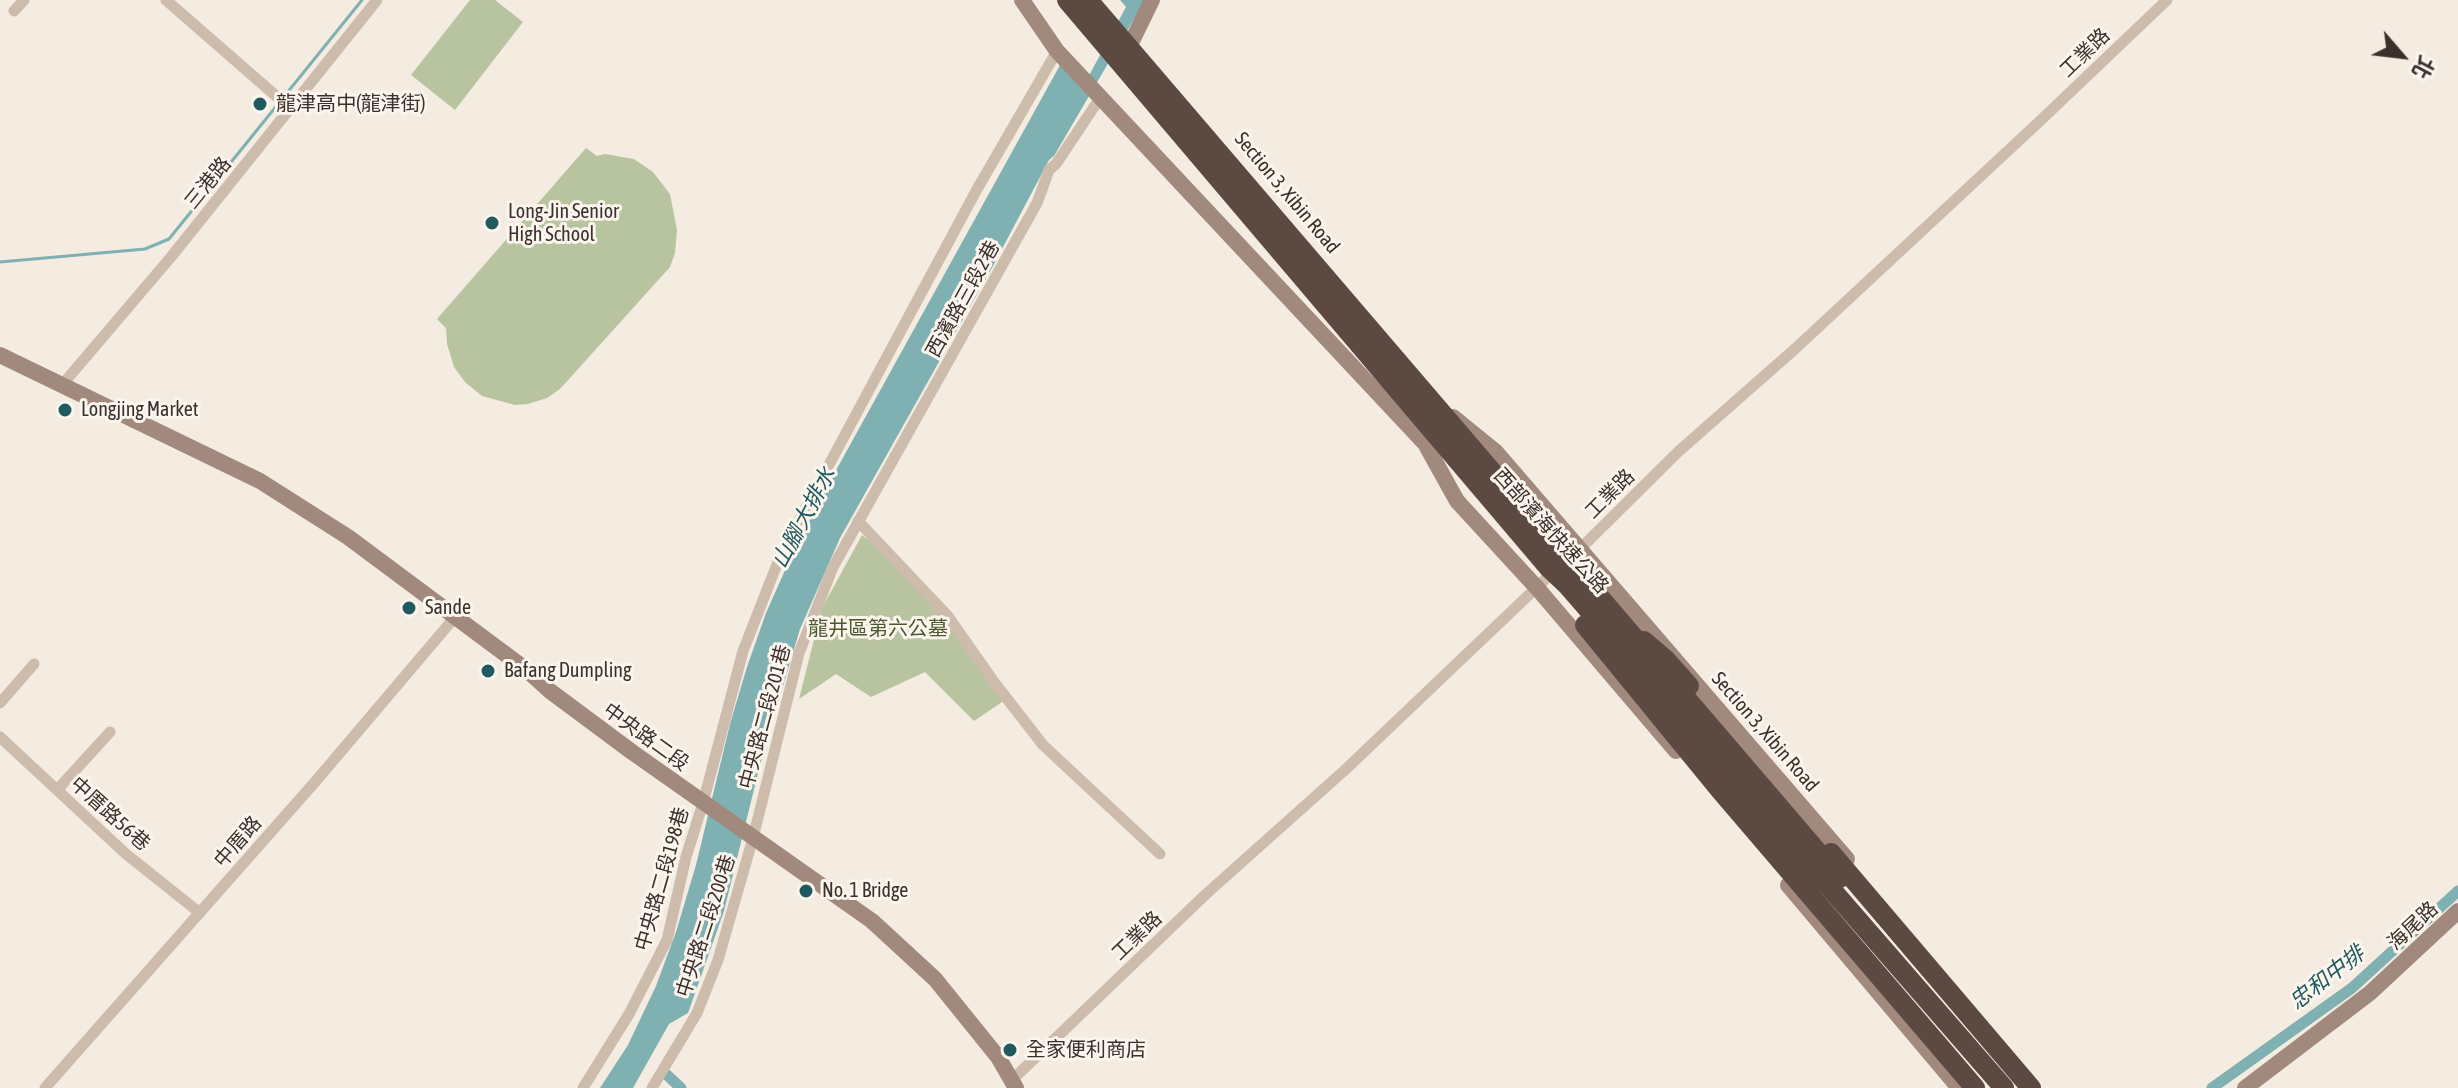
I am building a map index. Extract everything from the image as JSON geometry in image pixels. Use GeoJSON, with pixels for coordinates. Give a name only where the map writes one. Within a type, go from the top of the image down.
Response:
{"type":"FeatureCollection","features":[{"type":"Feature","properties":{"kind":"highway","name":"西部濱海快速公路"},"geometry":{"type":"LineString","coordinates":[[1067,0],[2002,1088]]}},
{"type":"Feature","properties":{"kind":"highway","name":"西部濱海快速公路"},"geometry":{"type":"LineString","coordinates":[[1088,0],[2019,1088]]}},
{"type":"Feature","properties":{"kind":"highway"},"geometry":{"type":"LineString","coordinates":[[1554,567],[1558,591],[1720,790],[1975,1088]]}},
{"type":"Feature","properties":{"kind":"highway"},"geometry":{"type":"LineString","coordinates":[[1624,625],[1665,659],[2031,1088]]}},
{"type":"Feature","properties":{"kind":"street"},"geometry":{"type":"LineString","coordinates":[[14,11],[24,0]]}},
{"type":"Feature","properties":{"kind":"street"},"geometry":{"type":"LineString","coordinates":[[166,0],[291,109]]}},
{"type":"Feature","properties":{"kind":"street","name":"三港路"},"geometry":{"type":"LineString","coordinates":[[62,385],[171,257],[377,0]]}},
{"type":"Feature","properties":{"kind":"street","name":"Section 3, Xibin Road"},"geometry":{"type":"LineString","coordinates":[[1022,0],[1057,51],[1427,447],[1518,521]]}},
{"type":"Feature","properties":{"kind":"street","name":"Section 3, Xibin Road"},"geometry":{"type":"LineString","coordinates":[[1097,0],[1446,412],[1518,521],[1554,567]]}},
{"type":"Feature","properties":{"kind":"street"},"geometry":{"type":"LineString","coordinates":[[1132,41],[1152,0]]}},
{"type":"Feature","properties":{"kind":"street","name":"工業路"},"geometry":{"type":"LineString","coordinates":[[1014,1084],[1205,895],[1346,769],[1538,589],[1554,567],[1579,550],[1679,451],[1843,305],[2167,0]]}},
{"type":"Feature","properties":{"kind":"street","name":"中央路二段198巷"},"geometry":{"type":"LineString","coordinates":[[583,1088],[642,991],[667,940],[686,857],[743,651],[781,554],[976,191],[1057,51]]}},
{"type":"Feature","properties":{"kind":"street","name":"西濱路三段2巷"},"geometry":{"type":"LineString","coordinates":[[858,521],[1037,203],[1049,170],[1100,98]]}},
{"type":"Feature","properties":{"kind":"street","name":"中央路二段"},"geometry":{"type":"LineString","coordinates":[[0,355],[280,492],[348,537],[528,671],[575,710],[872,921],[935,979],[998,1057],[1014,1084]]}},
{"type":"Feature","properties":{"kind":"street","name":"Section 3, Xibin Road"},"geometry":{"type":"LineString","coordinates":[[1446,412],[1496,452],[2044,1088]]}},
{"type":"Feature","properties":{"kind":"street","name":"Section 3, Xibin Road"},"geometry":{"type":"LineString","coordinates":[[1427,447],[1457,501],[1538,589],[1959,1088]]}},
{"type":"Feature","properties":{"kind":"street"},"geometry":{"type":"LineString","coordinates":[[858,521],[947,615],[1043,745],[1160,854]]}},
{"type":"Feature","properties":{"kind":"street","name":"中央路二段201巷"},"geometry":{"type":"LineString","coordinates":[[753,838],[799,653],[833,567],[858,521]]}},
{"type":"Feature","properties":{"kind":"street","name":"中厝路"},"geometry":{"type":"LineString","coordinates":[[45,1088],[455,617]]}},
{"type":"Feature","properties":{"kind":"street"},"geometry":{"type":"LineString","coordinates":[[0,703],[34,664]]}},
{"type":"Feature","properties":{"kind":"street"},"geometry":{"type":"LineString","coordinates":[[57,790],[110,732]]}},
{"type":"Feature","properties":{"kind":"street","name":"中厝路56巷"},"geometry":{"type":"LineString","coordinates":[[0,737],[126,854],[200,913]]}},
{"type":"Feature","properties":{"kind":"street","name":"中央路二段200巷"},"geometry":{"type":"LineString","coordinates":[[652,1088],[697,1013],[718,960],[753,838]]}},
{"type":"Feature","properties":{"kind":"street","name":"海尾路"},"geometry":{"type":"LineString","coordinates":[[2245,1088],[2370,993],[2458,911]]}},
{"type":"Feature","properties":{"kind":"green space"},"geometry":{"type":"Polygon","coordinates":[[[470,0],[495,0],[523,22],[455,110],[411,75],[470,0]]]}},
{"type":"Feature","properties":{"kind":"green space"},"geometry":{"type":"Polygon","coordinates":[[[586,148],[597,156],[605,154],[634,159],[653,172],[670,194],[677,230],[670,267],[560,389],[547,398],[515,405],[482,396],[465,382],[454,367],[446,328],[437,319],[586,148]]]}},
{"type":"Feature","properties":{"kind":"green space","name":"龍井區第六公墓"},"geometry":{"type":"Polygon","coordinates":[[[862,535],[886,553],[966,635],[1006,697],[1002,702],[974,721],[925,672],[871,697],[836,674],[799,699],[822,608],[862,535]]]}},
{"type":"Feature","properties":{"kind":"water"},"geometry":{"type":"Polygon","coordinates":[[[1096,0],[1145,0],[1049,160],[840,538],[800,629],[763,753],[724,911],[688,1013],[669,1024],[633,1088],[600,1088],[628,1045],[656,986],[676,932],[747,667],[766,613],[803,530],[1096,0]]]}},
{"type":"Feature","properties":{"kind":"pier"},"geometry":{"type":"Polygon","coordinates":[[[1091,0],[1120,0],[1126,7],[1085,83],[1062,54],[1091,0]]]}},
{"type":"Feature","properties":{"kind":"waterway"},"geometry":{"type":"LineString","coordinates":[[0,262],[145,249],[169,239],[362,0]]}},
{"type":"Feature","properties":{"kind":"waterway","name":"忠和中排"},"geometry":{"type":"LineString","coordinates":[[2212,1088],[2352,988],[2458,891]]}},
{"type":"Feature","properties":{"kind":"waterway"},"geometry":{"type":"LineString","coordinates":[[667,1075],[681,1088]]}},
{"type":"Feature","properties":{"kind":"place","name":"龍津高中(龍津街)"},"geometry":{"type":"Point","coordinates":[260,104]}},
{"type":"Feature","properties":{"kind":"place","name":"Long-Jin Senior High School"},"geometry":{"type":"Point","coordinates":[492,223]}},
{"type":"Feature","properties":{"kind":"place","name":"Longjing Market"},"geometry":{"type":"Point","coordinates":[65,410]}},
{"type":"Feature","properties":{"kind":"place","name":"Sande"},"geometry":{"type":"Point","coordinates":[409,608]}},
{"type":"Feature","properties":{"kind":"place","name":"Bafang Dumpling"},"geometry":{"type":"Point","coordinates":[488,671]}},
{"type":"Feature","properties":{"kind":"place","name":"No. 1 Bridge"},"geometry":{"type":"Point","coordinates":[806,891]}},
{"type":"Feature","properties":{"kind":"place","name":"全家便利商店"},"geometry":{"type":"Point","coordinates":[1010,1050]}},
{"type":"Feature","properties":{"kind":"water label","name":"山腳大排水"},"geometry":{"type":"Point","coordinates":[804,518]}}]}
